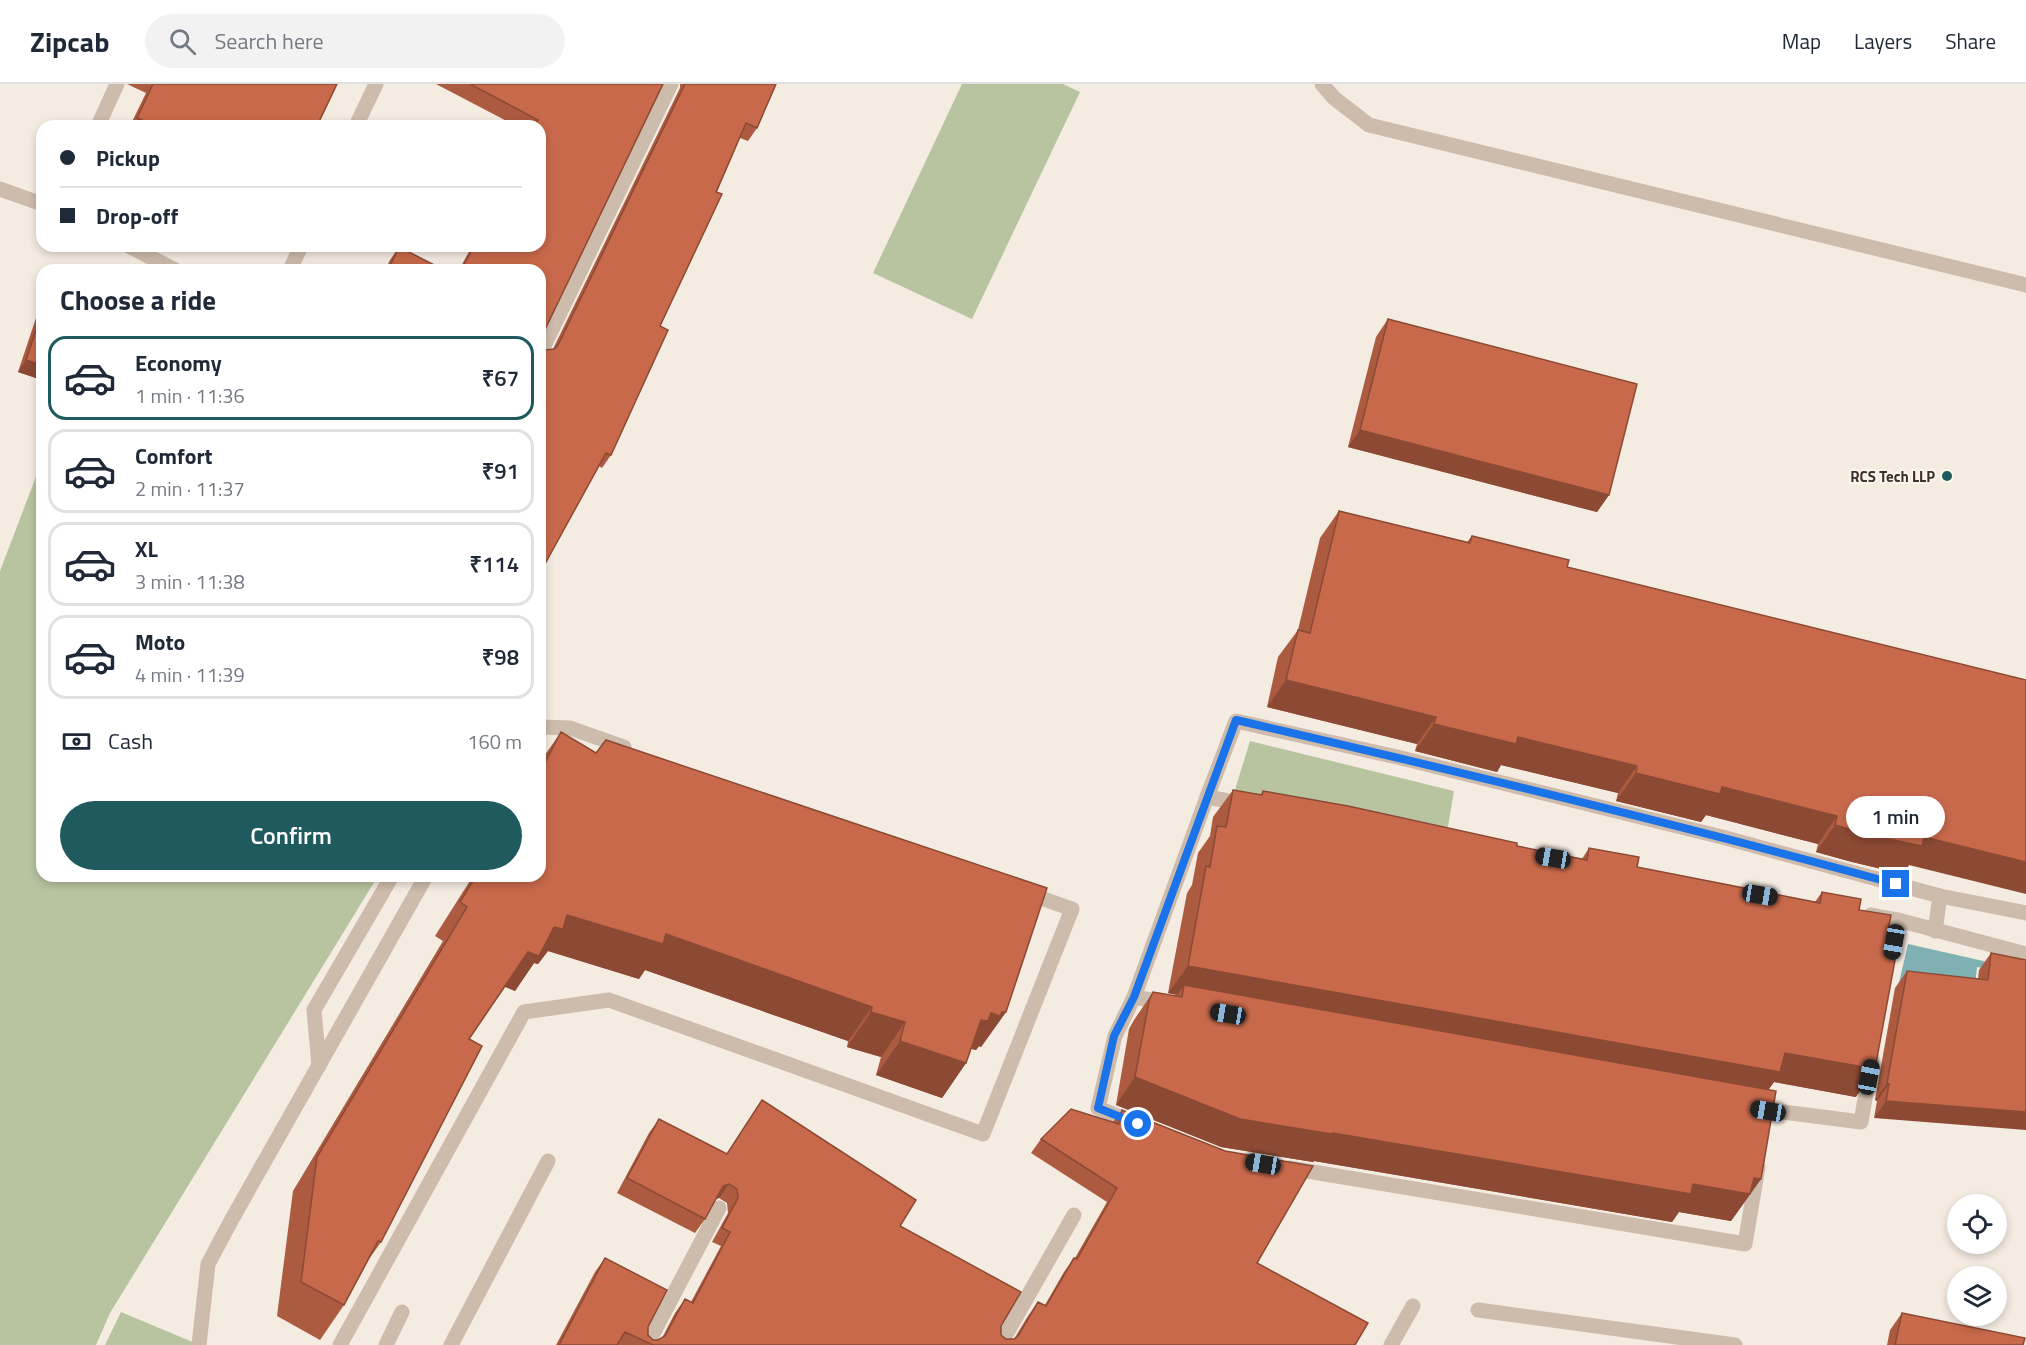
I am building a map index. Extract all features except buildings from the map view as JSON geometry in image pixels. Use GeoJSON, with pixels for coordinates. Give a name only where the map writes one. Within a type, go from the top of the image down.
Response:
{"type":"FeatureCollection","features":[{"type":"Feature","properties":{"kind":"street"},"geometry":{"type":"LineString","coordinates":[[101,120],[117,84]]}},
{"type":"Feature","properties":{"kind":"street"},"geometry":{"type":"LineString","coordinates":[[359,120],[376,84]]}},
{"type":"Feature","properties":{"kind":"street"},"geometry":{"type":"LineString","coordinates":[[546,342],[671,84]]}},
{"type":"Feature","properties":{"kind":"street"},"geometry":{"type":"LineString","coordinates":[[1322,84],[1334,98],[1369,125],[2026,285]]}},
{"type":"Feature","properties":{"kind":"street"},"geometry":{"type":"LineString","coordinates":[[0,189],[36,202]]}},
{"type":"Feature","properties":{"kind":"street"},"geometry":{"type":"LineString","coordinates":[[141,252],[164,264]]}},
{"type":"Feature","properties":{"kind":"street"},"geometry":{"type":"LineString","coordinates":[[1152,1130],[1098,1108],[1114,1036],[1134,997],[1236,720],[1722,837],[1940,896],[2026,913]]}},
{"type":"Feature","properties":{"kind":"street"},"geometry":{"type":"LineString","coordinates":[[546,728],[570,728],[637,752]]}},
{"type":"Feature","properties":{"kind":"street"},"geometry":{"type":"LineString","coordinates":[[1207,797],[1254,805]]}},
{"type":"Feature","properties":{"kind":"street"},"geometry":{"type":"LineString","coordinates":[[319,1066],[314,1010],[389,882]]}},
{"type":"Feature","properties":{"kind":"street"},"geometry":{"type":"LineString","coordinates":[[199,1345],[208,1264],[423,882]]}},
{"type":"Feature","properties":{"kind":"street"},"geometry":{"type":"LineString","coordinates":[[340,1345],[524,1012],[609,1000],[983,1134],[1072,909],[1005,885]]}},
{"type":"Feature","properties":{"kind":"street"},"geometry":{"type":"LineString","coordinates":[[1935,931],[1940,896]]}},
{"type":"Feature","properties":{"kind":"street"},"geometry":{"type":"LineString","coordinates":[[1851,911],[1898,920],[2026,954]]}},
{"type":"Feature","properties":{"kind":"street"},"geometry":{"type":"LineString","coordinates":[[1890,964],[1898,920]]}},
{"type":"Feature","properties":{"kind":"street"},"geometry":{"type":"LineString","coordinates":[[1134,997],[1181,1005]]}},
{"type":"Feature","properties":{"kind":"street"},"geometry":{"type":"LineString","coordinates":[[1733,1105],[1767,1116],[1861,1122],[1875,1043]]}},
{"type":"Feature","properties":{"kind":"street"},"geometry":{"type":"LineString","coordinates":[[1276,1166],[1744,1244],[1760,1155]]}},
{"type":"Feature","properties":{"kind":"street"},"geometry":{"type":"LineString","coordinates":[[451,1345],[548,1161]]}},
{"type":"Feature","properties":{"kind":"street"},"geometry":{"type":"LineString","coordinates":[[647,1345],[719,1208]]}},
{"type":"Feature","properties":{"kind":"street"},"geometry":{"type":"LineString","coordinates":[[1000,1345],[1074,1215]]}},
{"type":"Feature","properties":{"kind":"street"},"geometry":{"type":"LineString","coordinates":[[1390,1345],[1413,1306]]}},
{"type":"Feature","properties":{"kind":"street"},"geometry":{"type":"LineString","coordinates":[[1478,1310],[1735,1345]]}},
{"type":"Feature","properties":{"kind":"street"},"geometry":{"type":"LineString","coordinates":[[386,1345],[402,1312]]}},
{"type":"Feature","properties":{"kind":"green space"},"geometry":{"type":"Polygon","coordinates":[[[962,84],[1063,84],[1080,92],[972,319],[873,273],[962,84]]]}},
{"type":"Feature","properties":{"kind":"green space"},"geometry":{"type":"Polygon","coordinates":[[[36,477],[36,882],[374,882],[110,1313],[96,1345],[0,1345],[0,571],[36,477]]]}},
{"type":"Feature","properties":{"kind":"green space"},"geometry":{"type":"Polygon","coordinates":[[[1250,741],[1454,791],[1447,832],[1234,793],[1250,741]]]}},
{"type":"Feature","properties":{"kind":"green space"},"geometry":{"type":"Polygon","coordinates":[[[121,1312],[195,1343],[194,1345],[105,1345],[121,1312]]]}},
{"type":"Feature","properties":{"kind":"water"},"geometry":{"type":"Polygon","coordinates":[[[1908,944],[2010,967],[2009,972],[1977,967],[1974,994],[1898,987],[1908,944]]]}},
{"type":"Feature","properties":{"kind":"place","name":"RCS Tech LLP"},"geometry":{"type":"Point","coordinates":[1947,476]}},
{"type":"Feature","properties":{"kind":"route"},"geometry":{"type":"LineString","coordinates":[[1138,1124],[1098,1108],[1114,1036],[1134,997],[1236,720],[1722,837],[1896,884]]}}]}
